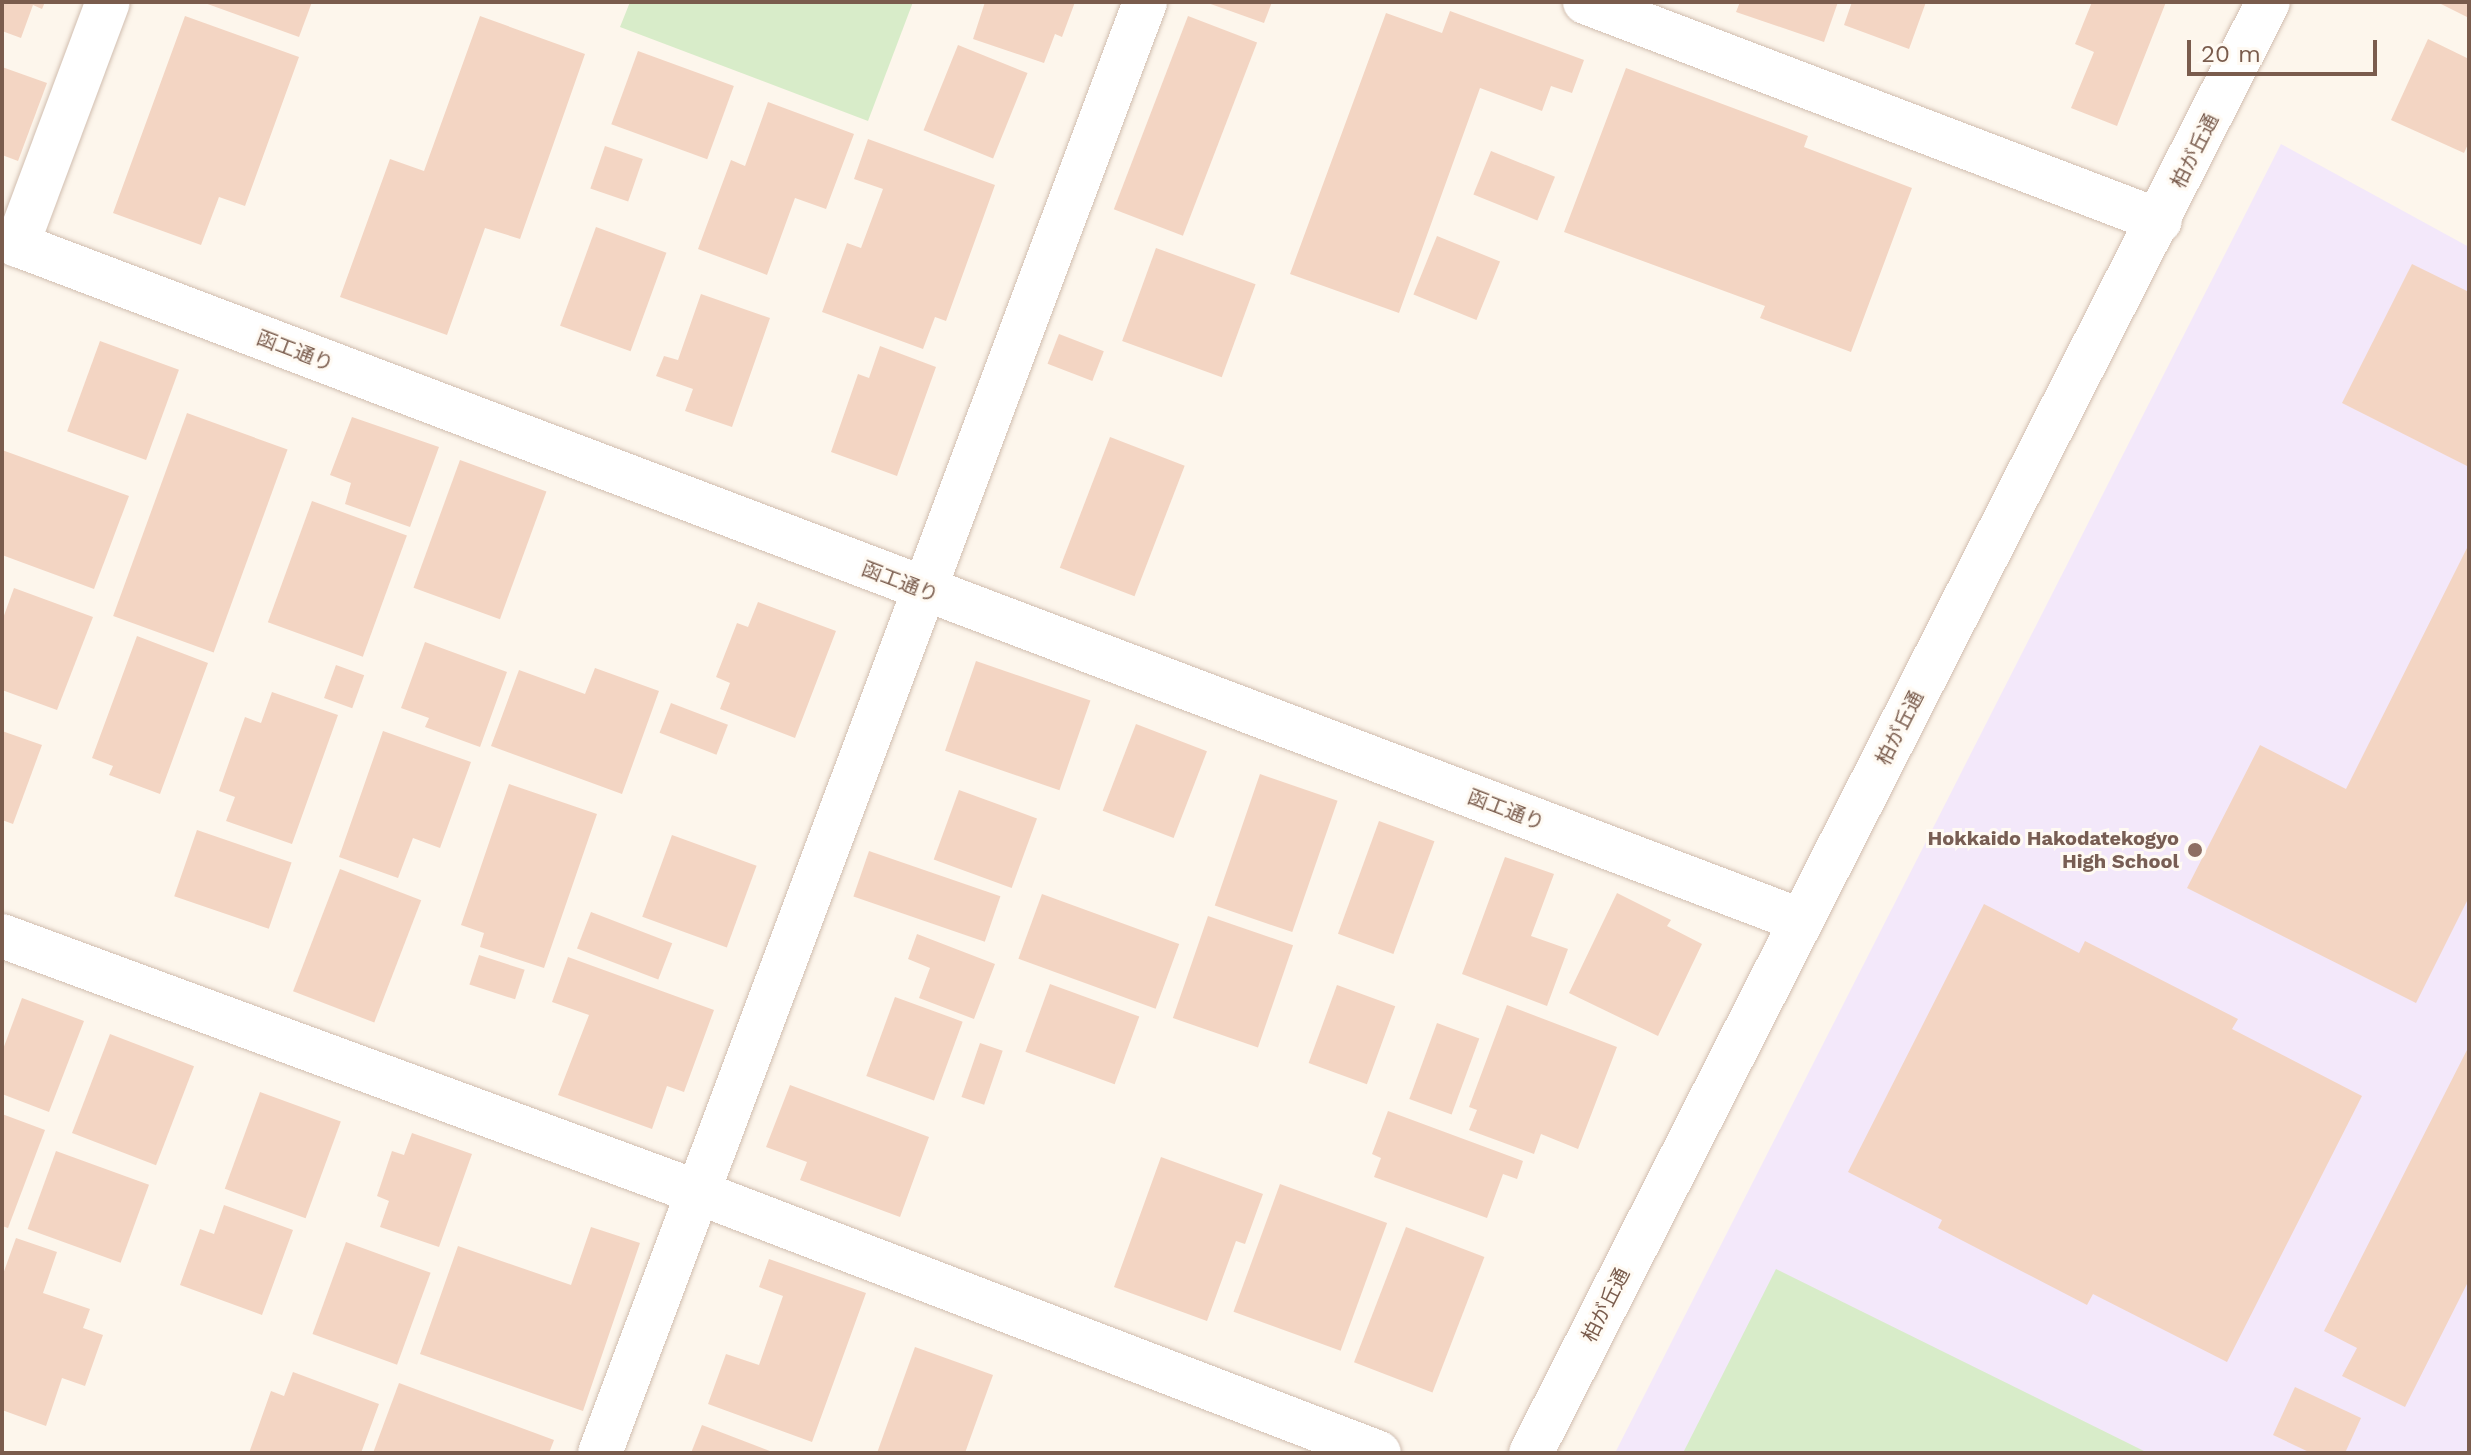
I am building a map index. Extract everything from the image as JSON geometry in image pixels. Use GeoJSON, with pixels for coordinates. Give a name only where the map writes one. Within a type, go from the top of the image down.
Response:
{"type":"FeatureCollection","features":[{"type":"Feature","properties":{"kind":"street"},"geometry":{"type":"LineString","coordinates":[[10,242],[108,2]]}},
{"type":"Feature","properties":{"kind":"street"},"geometry":{"type":"LineString","coordinates":[[600,1453],[926,592],[1145,2]]}},
{"type":"Feature","properties":{"kind":"street"},"geometry":{"type":"LineString","coordinates":[[1585,2],[2160,221]]}},
{"type":"Feature","properties":{"kind":"street","name":"柏が丘通"},"geometry":{"type":"LineString","coordinates":[[1531,1453],[1799,920],[2160,221],[2268,2]]}},
{"type":"Feature","properties":{"kind":"street","name":"函工通り"},"geometry":{"type":"LineString","coordinates":[[10,242],[926,592],[1799,920]]}},
{"type":"Feature","properties":{"kind":"street"},"geometry":{"type":"LineString","coordinates":[[2,936],[697,1192],[1379,1453]]}},
{"type":"Feature","properties":{"kind":"shaded area","name":"Hokkaido Hakodatekogyo High School"},"geometry":{"type":"Polygon","coordinates":[[[2281,144],[2469,247],[2469,1453],[1615,1453],[2281,144]]]}},
{"type":"Feature","properties":{"kind":"green space"},"geometry":{"type":"Polygon","coordinates":[[[630,2],[913,2],[868,121],[620,27],[630,2]]]}},
{"type":"Feature","properties":{"kind":"green space"},"geometry":{"type":"Polygon","coordinates":[[[1776,1269],[2148,1453],[1683,1453],[1776,1269]]]}},
{"type":"Feature","properties":{"kind":"building"},"geometry":{"type":"Polygon","coordinates":[[[2,2],[45,2],[42,9],[33,5],[21,38],[2,31],[2,2]]]}},
{"type":"Feature","properties":{"kind":"building"},"geometry":{"type":"Polygon","coordinates":[[[202,2],[312,2],[299,37],[202,2]]]}},
{"type":"Feature","properties":{"kind":"building"},"geometry":{"type":"Polygon","coordinates":[[[985,2],[1075,2],[1062,37],[1055,34],[1044,63],[973,39],[985,2]]]}},
{"type":"Feature","properties":{"kind":"building"},"geometry":{"type":"Polygon","coordinates":[[[1205,2],[1272,2],[1264,23],[1205,2]]]}},
{"type":"Feature","properties":{"kind":"building"},"geometry":{"type":"Polygon","coordinates":[[[1740,2],[1838,2],[1824,42],[1736,12],[1740,2]]]}},
{"type":"Feature","properties":{"kind":"building"},"geometry":{"type":"Polygon","coordinates":[[[1852,2],[1926,2],[1909,49],[1844,25],[1852,2]]]}},
{"type":"Feature","properties":{"kind":"building"},"geometry":{"type":"Polygon","coordinates":[[[2092,2],[2166,2],[2117,126],[2071,108],[2094,52],[2075,44],[2092,2]]]}},
{"type":"Feature","properties":{"kind":"building"},"geometry":{"type":"Polygon","coordinates":[[[2437,2],[2469,2],[2469,18],[2437,2]]]}},
{"type":"Feature","properties":{"kind":"building"},"geometry":{"type":"Polygon","coordinates":[[[1450,11],[1584,60],[1572,93],[1551,86],[1542,111],[1480,88],[1399,313],[1290,274],[1386,13],[1442,33],[1450,11]]]}},
{"type":"Feature","properties":{"kind":"building"},"geometry":{"type":"Polygon","coordinates":[[[185,16],[299,57],[245,206],[219,197],[201,245],[113,213],[185,16]]]}},
{"type":"Feature","properties":{"kind":"building"},"geometry":{"type":"Polygon","coordinates":[[[480,16],[585,54],[520,239],[485,228],[447,335],[340,297],[390,159],[424,171],[480,16]]]}},
{"type":"Feature","properties":{"kind":"building"},"geometry":{"type":"Polygon","coordinates":[[[1188,16],[1257,43],[1183,236],[1114,209],[1188,16]]]}},
{"type":"Feature","properties":{"kind":"building"},"geometry":{"type":"Polygon","coordinates":[[[2428,39],[2469,59],[2469,142],[2464,153],[2391,120],[2428,39]]]}},
{"type":"Feature","properties":{"kind":"building"},"geometry":{"type":"Polygon","coordinates":[[[958,45],[1028,73],[993,158],[924,130],[958,45]]]}},
{"type":"Feature","properties":{"kind":"building"},"geometry":{"type":"Polygon","coordinates":[[[638,51],[734,86],[707,159],[611,124],[638,51]]]}},
{"type":"Feature","properties":{"kind":"building"},"geometry":{"type":"Polygon","coordinates":[[[2,67],[47,83],[18,161],[2,155],[2,67]]]}},
{"type":"Feature","properties":{"kind":"building"},"geometry":{"type":"Polygon","coordinates":[[[1626,68],[1808,136],[1804,147],[1912,188],[1851,352],[1760,318],[1765,306],[1564,232],[1626,68]]]}},
{"type":"Feature","properties":{"kind":"building"},"geometry":{"type":"Polygon","coordinates":[[[768,102],[854,134],[826,209],[795,198],[767,275],[698,249],[731,160],[745,166],[768,102]]]}},
{"type":"Feature","properties":{"kind":"building"},"geometry":{"type":"Polygon","coordinates":[[[868,139],[995,185],[946,321],[935,317],[923,349],[822,312],[847,243],[861,248],[883,189],[854,179],[868,139]]]}},
{"type":"Feature","properties":{"kind":"building"},"geometry":{"type":"Polygon","coordinates":[[[605,146],[643,159],[628,202],[590,189],[605,146]]]}},
{"type":"Feature","properties":{"kind":"building"},"geometry":{"type":"Polygon","coordinates":[[[1491,151],[1555,177],[1537,220],[1473,195],[1491,151]]]}},
{"type":"Feature","properties":{"kind":"building"},"geometry":{"type":"Polygon","coordinates":[[[596,227],[666,253],[631,351],[560,326],[596,227]]]}},
{"type":"Feature","properties":{"kind":"building"},"geometry":{"type":"Polygon","coordinates":[[[1437,236],[1500,261],[1476,320],[1413,294],[1437,236]]]}},
{"type":"Feature","properties":{"kind":"building"},"geometry":{"type":"Polygon","coordinates":[[[1156,248],[1256,284],[1222,377],[1122,341],[1156,248]]]}},
{"type":"Feature","properties":{"kind":"building"},"geometry":{"type":"Polygon","coordinates":[[[2412,264],[2469,292],[2469,467],[2342,403],[2412,264]]]}},
{"type":"Feature","properties":{"kind":"building"},"geometry":{"type":"Polygon","coordinates":[[[701,294],[770,318],[732,427],[685,411],[693,389],[656,376],[664,356],[678,360],[701,294]]]}},
{"type":"Feature","properties":{"kind":"building"},"geometry":{"type":"Polygon","coordinates":[[[1059,334],[1104,351],[1092,381],[1048,364],[1059,334]]]}},
{"type":"Feature","properties":{"kind":"building"},"geometry":{"type":"Polygon","coordinates":[[[100,341],[179,370],[146,460],[67,431],[100,341]]]}},
{"type":"Feature","properties":{"kind":"building"},"geometry":{"type":"Polygon","coordinates":[[[880,346],[936,367],[897,476],[831,452],[858,374],[869,378],[880,346]]]}},
{"type":"Feature","properties":{"kind":"building"},"geometry":{"type":"Polygon","coordinates":[[[187,413],[288,450],[214,653],[113,616],[187,413]]]}},
{"type":"Feature","properties":{"kind":"building"},"geometry":{"type":"Polygon","coordinates":[[[352,417],[439,447],[410,527],[345,504],[351,483],[330,475],[352,417]]]}},
{"type":"Feature","properties":{"kind":"building"},"geometry":{"type":"Polygon","coordinates":[[[1110,437],[1185,466],[1135,596],[1060,568],[1110,437]]]}},
{"type":"Feature","properties":{"kind":"building"},"geometry":{"type":"Polygon","coordinates":[[[2,450],[129,496],[94,589],[2,555],[2,450]]]}},
{"type":"Feature","properties":{"kind":"building"},"geometry":{"type":"Polygon","coordinates":[[[460,460],[546,491],[500,619],[413,588],[460,460]]]}},
{"type":"Feature","properties":{"kind":"building"},"geometry":{"type":"Polygon","coordinates":[[[312,501],[407,536],[363,657],[268,622],[312,501]]]}},
{"type":"Feature","properties":{"kind":"building"},"geometry":{"type":"Polygon","coordinates":[[[2469,544],[2469,897],[2416,1003],[2187,888],[2260,745],[2346,789],[2469,544]]]}},
{"type":"Feature","properties":{"kind":"building"},"geometry":{"type":"Polygon","coordinates":[[[14,588],[93,617],[57,710],[2,690],[2,621],[14,588]]]}},
{"type":"Feature","properties":{"kind":"building"},"geometry":{"type":"Polygon","coordinates":[[[758,602],[836,631],[795,738],[720,709],[730,683],[716,677],[737,623],[748,627],[758,602]]]}},
{"type":"Feature","properties":{"kind":"building"},"geometry":{"type":"Polygon","coordinates":[[[137,636],[208,663],[160,794],[109,775],[113,766],[92,758],[137,636]]]}},
{"type":"Feature","properties":{"kind":"building"},"geometry":{"type":"Polygon","coordinates":[[[425,642],[507,672],[480,747],[425,727],[429,718],[401,708],[425,642]]]}},
{"type":"Feature","properties":{"kind":"building"},"geometry":{"type":"Polygon","coordinates":[[[976,661],[1090,700],[1059,790],[945,751],[976,661]]]}},
{"type":"Feature","properties":{"kind":"building"},"geometry":{"type":"Polygon","coordinates":[[[336,665],[364,675],[352,708],[324,698],[336,665]]]}},
{"type":"Feature","properties":{"kind":"building"},"geometry":{"type":"Polygon","coordinates":[[[595,668],[659,691],[622,794],[491,746],[519,670],[585,694],[595,668]]]}},
{"type":"Feature","properties":{"kind":"building"},"geometry":{"type":"Polygon","coordinates":[[[272,692],[338,715],[292,844],[226,821],[235,797],[219,791],[245,717],[261,723],[272,692]]]}},
{"type":"Feature","properties":{"kind":"building"},"geometry":{"type":"Polygon","coordinates":[[[671,703],[728,725],[716,755],[660,733],[671,703]]]}},
{"type":"Feature","properties":{"kind":"building"},"geometry":{"type":"Polygon","coordinates":[[[1136,724],[1207,751],[1174,838],[1103,811],[1136,724]]]}},
{"type":"Feature","properties":{"kind":"building"},"geometry":{"type":"Polygon","coordinates":[[[2,731],[42,745],[13,824],[2,820],[2,731]]]}},
{"type":"Feature","properties":{"kind":"building"},"geometry":{"type":"Polygon","coordinates":[[[383,731],[471,762],[440,848],[413,838],[398,878],[339,857],[383,731]]]}},
{"type":"Feature","properties":{"kind":"building"},"geometry":{"type":"Polygon","coordinates":[[[1260,774],[1338,801],[1292,932],[1215,905],[1260,774]]]}},
{"type":"Feature","properties":{"kind":"building"},"geometry":{"type":"Polygon","coordinates":[[[509,784],[597,814],[544,968],[480,947],[484,933],[461,925],[509,784]]]}},
{"type":"Feature","properties":{"kind":"building"},"geometry":{"type":"Polygon","coordinates":[[[959,790],[1037,818],[1012,888],[934,860],[959,790]]]}},
{"type":"Feature","properties":{"kind":"building"},"geometry":{"type":"Polygon","coordinates":[[[1379,821],[1434,841],[1393,954],[1338,934],[1379,821]]]}},
{"type":"Feature","properties":{"kind":"building"},"geometry":{"type":"Polygon","coordinates":[[[197,830],[292,863],[269,929],[174,896],[197,830]]]}},
{"type":"Feature","properties":{"kind":"building"},"geometry":{"type":"Polygon","coordinates":[[[672,835],[757,866],[727,948],[642,917],[672,835]]]}},
{"type":"Feature","properties":{"kind":"building"},"geometry":{"type":"Polygon","coordinates":[[[869,851],[1000,896],[985,942],[853,896],[869,851]]]}},
{"type":"Feature","properties":{"kind":"building"},"geometry":{"type":"Polygon","coordinates":[[[1505,857],[1554,874],[1531,936],[1568,949],[1547,1006],[1462,974],[1505,857]]]}},
{"type":"Feature","properties":{"kind":"building"},"geometry":{"type":"Polygon","coordinates":[[[340,869],[421,900],[374,1022],[293,991],[340,869]]]}},
{"type":"Feature","properties":{"kind":"building"},"geometry":{"type":"Polygon","coordinates":[[[1617,893],[1671,920],[1667,926],[1702,944],[1658,1036],[1569,993],[1617,893]]]}},
{"type":"Feature","properties":{"kind":"building"},"geometry":{"type":"Polygon","coordinates":[[[1042,894],[1179,944],[1156,1009],[1018,959],[1042,894]]]}},
{"type":"Feature","properties":{"kind":"building"},"geometry":{"type":"Polygon","coordinates":[[[1984,904],[2079,953],[2085,941],[2238,1019],[2232,1029],[2362,1096],[2227,1362],[2093,1294],[2087,1305],[1938,1228],[1942,1220],[1848,1172],[1984,904]]]}},
{"type":"Feature","properties":{"kind":"building"},"geometry":{"type":"Polygon","coordinates":[[[591,912],[672,943],[658,980],[577,948],[591,912]]]}},
{"type":"Feature","properties":{"kind":"building"},"geometry":{"type":"Polygon","coordinates":[[[1208,916],[1293,945],[1258,1047],[1173,1018],[1208,916]]]}},
{"type":"Feature","properties":{"kind":"building"},"geometry":{"type":"Polygon","coordinates":[[[917,934],[995,964],[974,1019],[919,998],[930,968],[908,959],[917,934]]]}},
{"type":"Feature","properties":{"kind":"building"},"geometry":{"type":"Polygon","coordinates":[[[479,955],[525,970],[515,999],[469,984],[479,955]]]}},
{"type":"Feature","properties":{"kind":"building"},"geometry":{"type":"Polygon","coordinates":[[[568,957],[714,1010],[684,1092],[667,1086],[652,1129],[558,1095],[589,1015],[552,1002],[568,957]]]}},
{"type":"Feature","properties":{"kind":"building"},"geometry":{"type":"Polygon","coordinates":[[[1050,984],[1139,1016],[1115,1084],[1025,1052],[1050,984]]]}},
{"type":"Feature","properties":{"kind":"building"},"geometry":{"type":"Polygon","coordinates":[[[1337,985],[1395,1006],[1367,1084],[1309,1063],[1337,985]]]}},
{"type":"Feature","properties":{"kind":"building"},"geometry":{"type":"Polygon","coordinates":[[[895,997],[963,1022],[934,1101],[866,1076],[895,997]]]}},
{"type":"Feature","properties":{"kind":"building"},"geometry":{"type":"Polygon","coordinates":[[[22,998],[84,1021],[49,1112],[2,1094],[2,1052],[22,998]]]}},
{"type":"Feature","properties":{"kind":"building"},"geometry":{"type":"Polygon","coordinates":[[[1507,1005],[1617,1047],[1578,1149],[1541,1134],[1534,1154],[1469,1130],[1477,1110],[1469,1107],[1507,1005]]]}},
{"type":"Feature","properties":{"kind":"building"},"geometry":{"type":"Polygon","coordinates":[[[1437,1023],[1479,1038],[1452,1115],[1409,1099],[1437,1023]]]}},
{"type":"Feature","properties":{"kind":"building"},"geometry":{"type":"Polygon","coordinates":[[[110,1034],[194,1066],[156,1165],[72,1133],[110,1034]]]}},
{"type":"Feature","properties":{"kind":"building"},"geometry":{"type":"Polygon","coordinates":[[[980,1043],[1003,1051],[984,1105],[961,1097],[980,1043]]]}},
{"type":"Feature","properties":{"kind":"building"},"geometry":{"type":"Polygon","coordinates":[[[2469,1046],[2469,1280],[2405,1407],[2342,1376],[2357,1348],[2324,1331],[2469,1046]]]}},
{"type":"Feature","properties":{"kind":"building"},"geometry":{"type":"Polygon","coordinates":[[[790,1085],[929,1137],[900,1217],[800,1180],[807,1162],[766,1147],[790,1085]]]}},
{"type":"Feature","properties":{"kind":"building"},"geometry":{"type":"Polygon","coordinates":[[[260,1092],[341,1121],[306,1218],[225,1189],[260,1092]]]}},
{"type":"Feature","properties":{"kind":"building"},"geometry":{"type":"Polygon","coordinates":[[[1388,1111],[1523,1161],[1517,1179],[1503,1174],[1487,1218],[1374,1177],[1381,1158],[1372,1154],[1388,1111]]]}},
{"type":"Feature","properties":{"kind":"building"},"geometry":{"type":"Polygon","coordinates":[[[2,1114],[45,1130],[8,1228],[2,1226],[2,1114]]]}},
{"type":"Feature","properties":{"kind":"building"},"geometry":{"type":"Polygon","coordinates":[[[412,1133],[472,1154],[439,1247],[380,1227],[389,1201],[377,1196],[392,1151],[404,1155],[412,1133]]]}},
{"type":"Feature","properties":{"kind":"building"},"geometry":{"type":"Polygon","coordinates":[[[56,1151],[149,1185],[121,1263],[28,1229],[56,1151]]]}},
{"type":"Feature","properties":{"kind":"building"},"geometry":{"type":"Polygon","coordinates":[[[1161,1157],[1263,1194],[1245,1244],[1236,1241],[1207,1321],[1114,1287],[1161,1157]]]}},
{"type":"Feature","properties":{"kind":"building"},"geometry":{"type":"Polygon","coordinates":[[[1280,1184],[1387,1223],[1341,1351],[1233,1312],[1280,1184]]]}},
{"type":"Feature","properties":{"kind":"building"},"geometry":{"type":"Polygon","coordinates":[[[224,1205],[293,1230],[262,1315],[180,1285],[200,1229],[214,1234],[224,1205]]]}},
{"type":"Feature","properties":{"kind":"building"},"geometry":{"type":"Polygon","coordinates":[[[591,1227],[640,1243],[583,1411],[420,1354],[458,1246],[571,1285],[591,1227]]]}},
{"type":"Feature","properties":{"kind":"building"},"geometry":{"type":"Polygon","coordinates":[[[1406,1227],[1484,1257],[1432,1392],[1354,1362],[1406,1227]]]}},
{"type":"Feature","properties":{"kind":"building"},"geometry":{"type":"Polygon","coordinates":[[[16,1238],[57,1252],[43,1293],[90,1309],[83,1328],[103,1335],[85,1386],[62,1378],[46,1426],[2,1410],[2,1277],[16,1238]]]}},
{"type":"Feature","properties":{"kind":"building"},"geometry":{"type":"Polygon","coordinates":[[[346,1242],[431,1273],[397,1365],[312,1334],[346,1242]]]}},
{"type":"Feature","properties":{"kind":"building"},"geometry":{"type":"Polygon","coordinates":[[[769,1259],[866,1293],[812,1442],[708,1404],[726,1354],[759,1365],[783,1296],[759,1287],[769,1259]]]}},
{"type":"Feature","properties":{"kind":"building"},"geometry":{"type":"Polygon","coordinates":[[[915,1347],[993,1375],[965,1453],[877,1453],[915,1347]]]}},
{"type":"Feature","properties":{"kind":"building"},"geometry":{"type":"Polygon","coordinates":[[[293,1372],[379,1404],[361,1453],[249,1453],[271,1391],[284,1396],[293,1372]]]}},
{"type":"Feature","properties":{"kind":"building"},"geometry":{"type":"Polygon","coordinates":[[[399,1383],[554,1440],[549,1453],[373,1453],[399,1383]]]}},
{"type":"Feature","properties":{"kind":"building"},"geometry":{"type":"Polygon","coordinates":[[[2295,1387],[2361,1418],[2345,1453],[2311,1453],[2273,1435],[2295,1387]]]}},
{"type":"Feature","properties":{"kind":"building"},"geometry":{"type":"Polygon","coordinates":[[[702,1425],[775,1453],[691,1453],[702,1425]]]}},
{"type":"Feature","properties":{"kind":"place","name":"Hokkaido Hakodatekogyo High School"},"geometry":{"type":"Point","coordinates":[2195,850]}}]}
